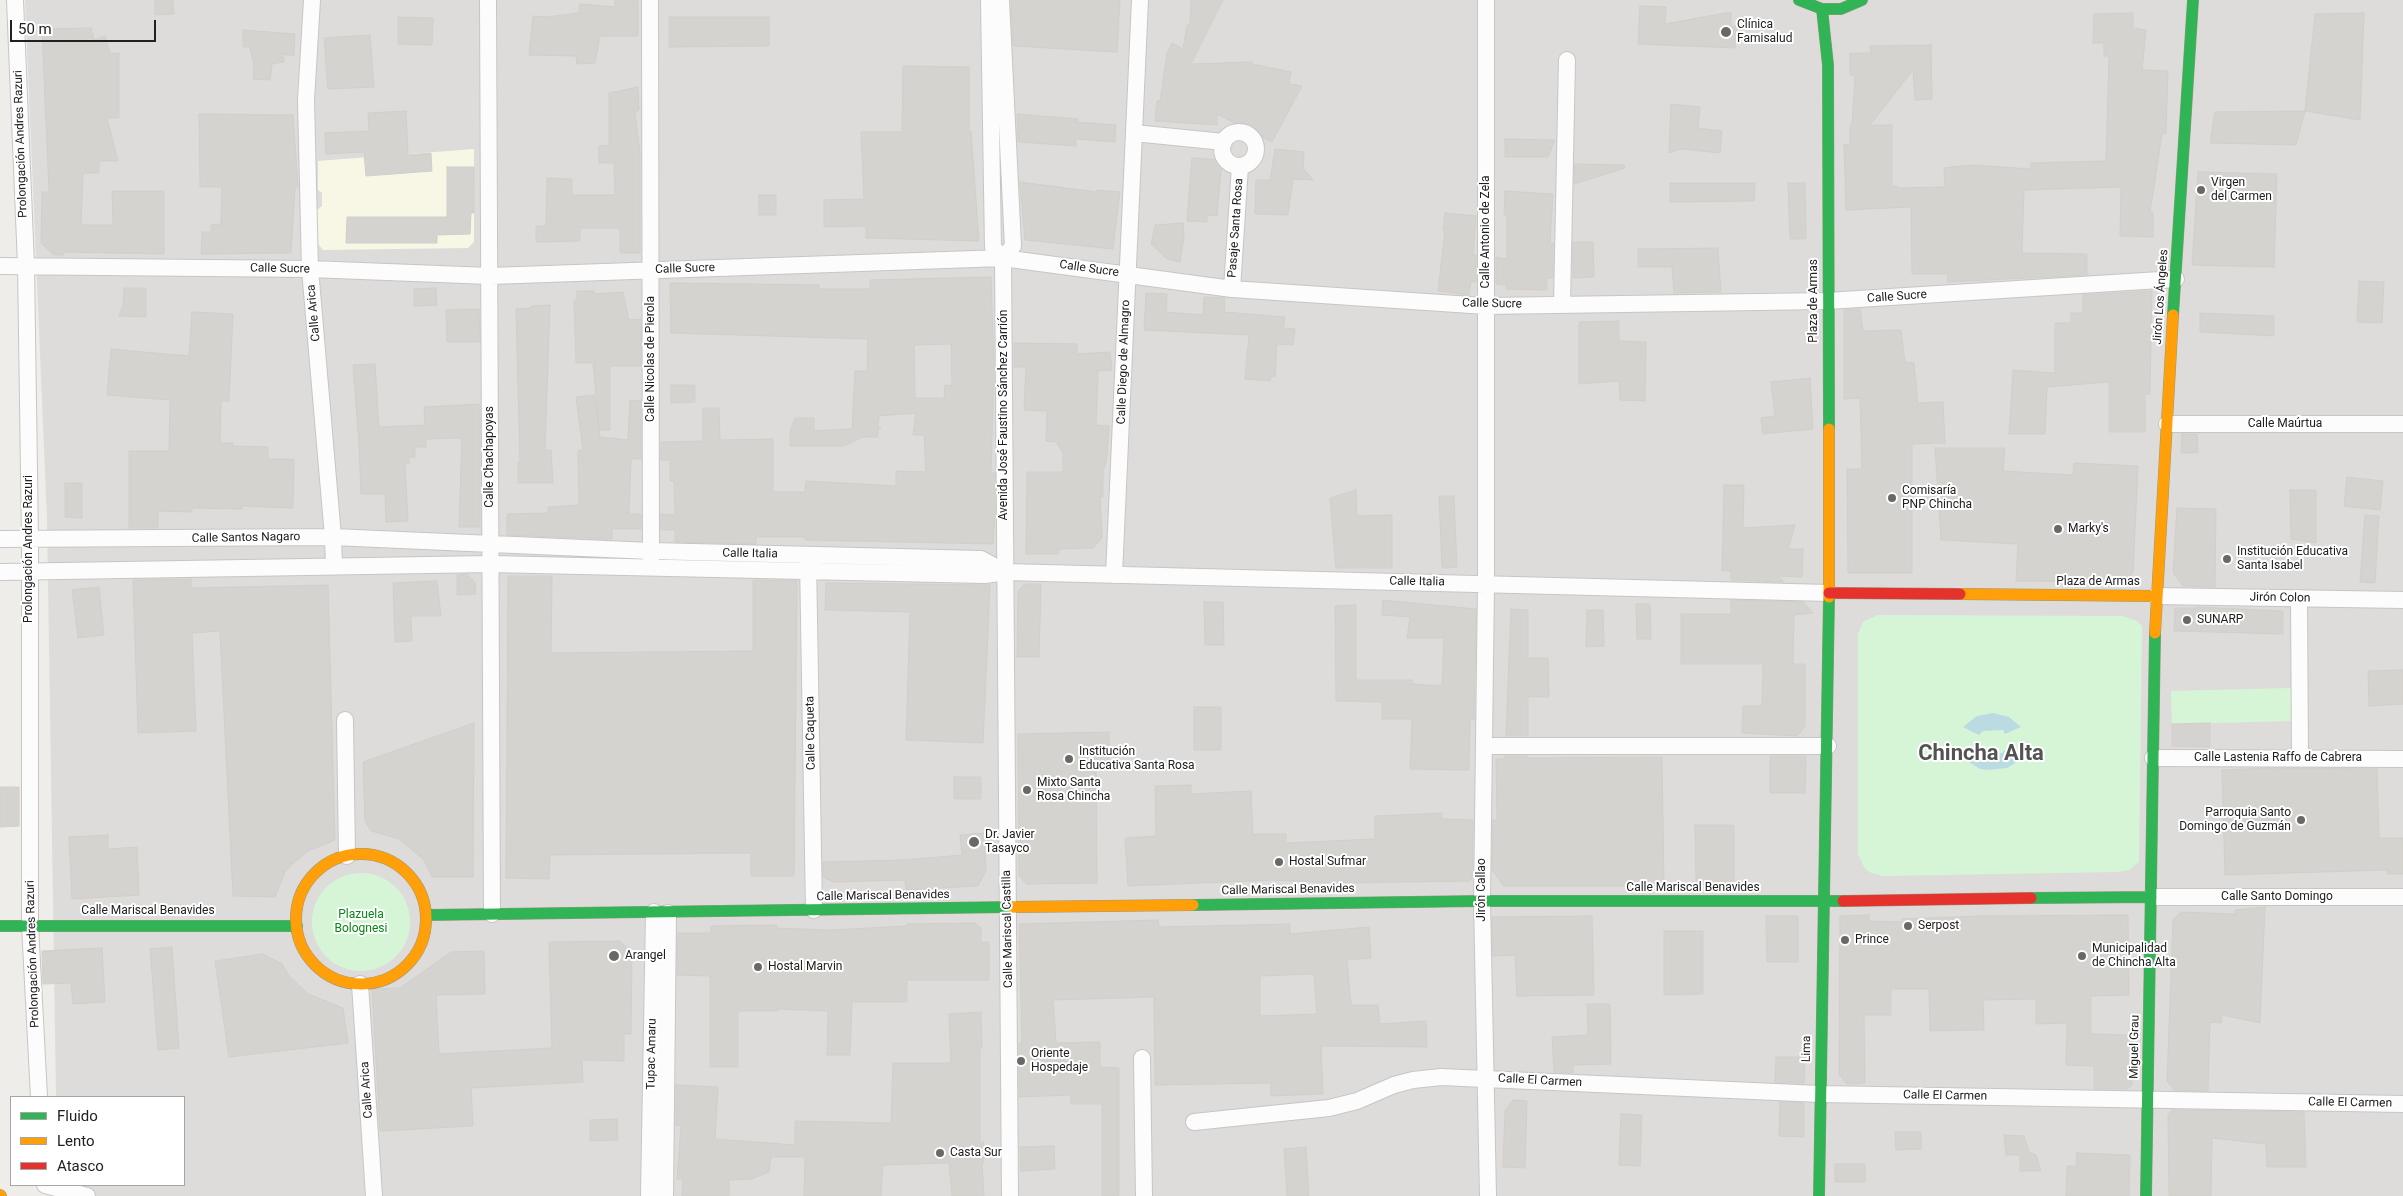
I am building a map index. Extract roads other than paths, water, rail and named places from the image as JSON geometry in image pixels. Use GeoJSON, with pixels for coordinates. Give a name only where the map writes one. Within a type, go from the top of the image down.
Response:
{"type":"FeatureCollection","features":[{"type":"Feature","properties":{"kind":"main road"},"geometry":{"type":"LineString","coordinates":[[1799,0],[1822,9],[1841,8],[1862,0]]}},
{"type":"Feature","properties":{"kind":"main road","name":"Jirón Los Ángeles"},"geometry":{"type":"LineString","coordinates":[[2156,596],[2193,0]]}},
{"type":"Feature","properties":{"kind":"main road","name":"Plaza de Armas"},"geometry":{"type":"LineString","coordinates":[[1822,9],[1828,66],[1829,593],[1828,746],[1823,902]]}},
{"type":"Feature","properties":{"kind":"main road","name":"Plaza de Armas"},"geometry":{"type":"LineString","coordinates":[[1829,593],[2156,596],[2150,898]]}},
{"type":"Feature","properties":{"kind":"main road"},"geometry":{"type":"LineString","coordinates":[[366,854],[384,858],[401,867],[414,880],[423,896],[426,915],[421,942],[415,955],[401,971],[382,980],[360,984],[342,981],[325,973],[311,960],[301,944],[297,926],[298,907],[304,889],[314,874],[330,863],[347,856],[366,854]]}},
{"type":"Feature","properties":{"kind":"main road","name":"Calle Mariscal Benavides"},"geometry":{"type":"LineString","coordinates":[[426,915],[1482,902],[1823,902],[2150,898]]}},
{"type":"Feature","properties":{"kind":"main road","name":"Miguel Grau"},"geometry":{"type":"LineString","coordinates":[[2146,1196],[2150,898]]}},
{"type":"Feature","properties":{"kind":"main road","name":"Lima"},"geometry":{"type":"LineString","coordinates":[[1819,1196],[1823,902]]}},
{"type":"Feature","properties":{"kind":"main road","name":"Calle Mariscal Benavides"},"geometry":{"type":"LineString","coordinates":[[0,926],[297,926]]}},
{"type":"Feature","properties":{"kind":"street","name":"Prolongación Andres Razuri"},"geometry":{"type":"LineString","coordinates":[[15,0],[26,265],[30,540],[30,925],[39,1096]]}},
{"type":"Feature","properties":{"kind":"street","name":"Calle Arica"},"geometry":{"type":"LineString","coordinates":[[312,0],[306,100],[310,269],[334,566]]}},
{"type":"Feature","properties":{"kind":"street","name":"Calle Chachapoyas"},"geometry":{"type":"LineString","coordinates":[[488,0],[492,543],[490,564],[492,914]]}},
{"type":"Feature","properties":{"kind":"street","name":"Calle Nicolas de Pierola"},"geometry":{"type":"LineString","coordinates":[[650,0],[652,270],[651,559]]}},
{"type":"Feature","properties":{"kind":"street","name":"Avenida José Faustino Sánchez Carrión"},"geometry":{"type":"LineString","coordinates":[[989,0],[993,248],[1003,258]]}},
{"type":"Feature","properties":{"kind":"street","name":"Avenida José Faustino Sánchez Carrión"},"geometry":{"type":"LineString","coordinates":[[1001,0],[1013,246],[1003,258],[1005,572]]}},
{"type":"Feature","properties":{"kind":"street","name":"Calle Diego de Almagro"},"geometry":{"type":"LineString","coordinates":[[1114,575],[1140,0]]}},
{"type":"Feature","properties":{"kind":"street","name":"Calle Antonio de Zela"},"geometry":{"type":"LineString","coordinates":[[1486,0],[1486,584]]}},
{"type":"Feature","properties":{"kind":"street"},"geometry":{"type":"LineString","coordinates":[[1562,304],[1567,60]]}},
{"type":"Feature","properties":{"kind":"street"},"geometry":{"type":"LineString","coordinates":[[1134,133],[1224,142],[1236,133],[1244,133],[1251,137],[1255,144],[1256,151],[1253,159],[1248,164],[1240,166],[1227,161],[1223,156],[1224,142]]}},
{"type":"Feature","properties":{"kind":"street","name":"Pasaje Santa Rosa"},"geometry":{"type":"LineString","coordinates":[[1232,289],[1240,166]]}},
{"type":"Feature","properties":{"kind":"street","name":"Calle Sucre"},"geometry":{"type":"LineString","coordinates":[[0,266],[310,269],[490,276],[1003,258],[1232,289],[1486,306],[1827,301],[2176,279]]}},
{"type":"Feature","properties":{"kind":"street","name":"Calle Maúrtua"},"geometry":{"type":"LineString","coordinates":[[2167,424],[2403,424]]}},
{"type":"Feature","properties":{"kind":"street","name":"Calle Santos Nagaro"},"geometry":{"type":"LineString","coordinates":[[0,539],[333,537],[492,543]]}},
{"type":"Feature","properties":{"kind":"street","name":"Calle Italia"},"geometry":{"type":"LineString","coordinates":[[492,543],[651,559]]}},
{"type":"Feature","properties":{"kind":"street","name":"Calle Italia"},"geometry":{"type":"LineString","coordinates":[[490,564],[651,559],[808,563],[985,575],[1005,572],[1829,593]]}},
{"type":"Feature","properties":{"kind":"street","name":"Calle Caqueta"},"geometry":{"type":"LineString","coordinates":[[808,563],[814,910]]}},
{"type":"Feature","properties":{"kind":"street"},"geometry":{"type":"LineString","coordinates":[[0,572],[490,564]]}},
{"type":"Feature","properties":{"kind":"street","name":"Calle Mariscal Castilla"},"geometry":{"type":"LineString","coordinates":[[1005,572],[1010,1196]]}},
{"type":"Feature","properties":{"kind":"street","name":"Jirón Callao"},"geometry":{"type":"LineString","coordinates":[[1486,584],[1482,902],[1488,1196]]}},
{"type":"Feature","properties":{"kind":"street","name":"Jirón Colon"},"geometry":{"type":"LineString","coordinates":[[2156,596],[2403,600]]}},
{"type":"Feature","properties":{"kind":"street"},"geometry":{"type":"LineString","coordinates":[[2299,598],[2300,758]]}},
{"type":"Feature","properties":{"kind":"street"},"geometry":{"type":"LineString","coordinates":[[345,720],[347,856]]}},
{"type":"Feature","properties":{"kind":"street"},"geometry":{"type":"LineString","coordinates":[[1484,746],[1828,746]]}},
{"type":"Feature","properties":{"kind":"street","name":"Calle Lastenia Raffo de Cabrera"},"geometry":{"type":"LineString","coordinates":[[2153,758],[2403,759]]}},
{"type":"Feature","properties":{"kind":"street","name":"Calle Santo Domingo"},"geometry":{"type":"LineString","coordinates":[[2150,898],[2403,896]]}},
{"type":"Feature","properties":{"kind":"street","name":"Tupac Amaru"},"geometry":{"type":"LineString","coordinates":[[649,1196],[661,912]]}},
{"type":"Feature","properties":{"kind":"street","name":"Tupac Amaru"},"geometry":{"type":"LineString","coordinates":[[661,912],[665,1196]]}},
{"type":"Feature","properties":{"kind":"street","name":"Calle Arica"},"geometry":{"type":"LineString","coordinates":[[360,984],[374,1196]]}},
{"type":"Feature","properties":{"kind":"street"},"geometry":{"type":"LineString","coordinates":[[1142,1058],[1144,1196]]}},
{"type":"Feature","properties":{"kind":"street","name":"Calle El Carmen"},"geometry":{"type":"LineString","coordinates":[[1194,1122],[1330,1108],[1357,1101],[1375,1092],[1413,1080],[1440,1077],[1820,1094],[2403,1104]]}},
{"type":"Feature","properties":{"kind":"street"},"geometry":{"type":"LineString","coordinates":[[48,1186],[87,1196]]}},
{"type":"Feature","properties":{"kind":"water"},"geometry":{"type":"Polygon","coordinates":[[[1993,713],[2009,717],[2021,727],[2005,734],[2003,730],[1983,731],[1979,735],[1963,727],[1977,716],[1993,713]]]}},
{"type":"Feature","properties":{"kind":"water"},"geometry":{"type":"Polygon","coordinates":[[[1977,750],[1981,753],[2002,753],[2005,750],[2023,758],[2007,768],[1980,769],[1964,759],[1977,750]]]}},
{"type":"Feature","properties":{"kind":"place","name":"Clínica Famisalud"},"geometry":{"type":"Point","coordinates":[1726,32]}},
{"type":"Feature","properties":{"kind":"place","name":"Virgen del Carmen"},"geometry":{"type":"Point","coordinates":[2201,190]}},
{"type":"Feature","properties":{"kind":"place","name":"Comisaría PNP Chincha"},"geometry":{"type":"Point","coordinates":[1892,498]}},
{"type":"Feature","properties":{"kind":"place","name":"Marky's"},"geometry":{"type":"Point","coordinates":[2058,529]}},
{"type":"Feature","properties":{"kind":"place","name":"Institución Educativa Santa Isabel"},"geometry":{"type":"Point","coordinates":[2227,559]}},
{"type":"Feature","properties":{"kind":"place","name":"SUNARP"},"geometry":{"type":"Point","coordinates":[2187,620]}},
{"type":"Feature","properties":{"kind":"place","name":"Institución Educativa Santa Rosa"},"geometry":{"type":"Point","coordinates":[1069,759]}},
{"type":"Feature","properties":{"kind":"place","name":"Mixto Santa Rosa Chincha"},"geometry":{"type":"Point","coordinates":[1027,790]}},
{"type":"Feature","properties":{"kind":"place","name":"Parroquia Santo Domingo de Guzmán"},"geometry":{"type":"Point","coordinates":[2301,820]}},
{"type":"Feature","properties":{"kind":"place","name":"Dr. Javier Tasayco"},"geometry":{"type":"Point","coordinates":[974,842]}},
{"type":"Feature","properties":{"kind":"place","name":"Hostal Sufmar"},"geometry":{"type":"Point","coordinates":[1279,862]}},
{"type":"Feature","properties":{"kind":"place","name":"Serpost"},"geometry":{"type":"Point","coordinates":[1908,926]}},
{"type":"Feature","properties":{"kind":"place","name":"Prince"},"geometry":{"type":"Point","coordinates":[1845,940]}},
{"type":"Feature","properties":{"kind":"place","name":"Arangel"},"geometry":{"type":"Point","coordinates":[614,956]}},
{"type":"Feature","properties":{"kind":"place","name":"Municipalidad de Chincha Alta"},"geometry":{"type":"Point","coordinates":[2082,956]}},
{"type":"Feature","properties":{"kind":"place","name":"Hostal Marvin"},"geometry":{"type":"Point","coordinates":[758,967]}},
{"type":"Feature","properties":{"kind":"place","name":"Oriente Hospedaje"},"geometry":{"type":"Point","coordinates":[1021,1061]}},
{"type":"Feature","properties":{"kind":"place","name":"Casta Sur"},"geometry":{"type":"Point","coordinates":[940,1153]}},
{"type":"Feature","properties":{"kind":"district","name":"Chincha Alta"},"geometry":{"type":"Point","coordinates":[1981,754]}},
{"type":"Feature","properties":{"kind":"park label","name":"Plazuela Bolognesi"},"geometry":{"type":"Point","coordinates":[361,922]}}]}
